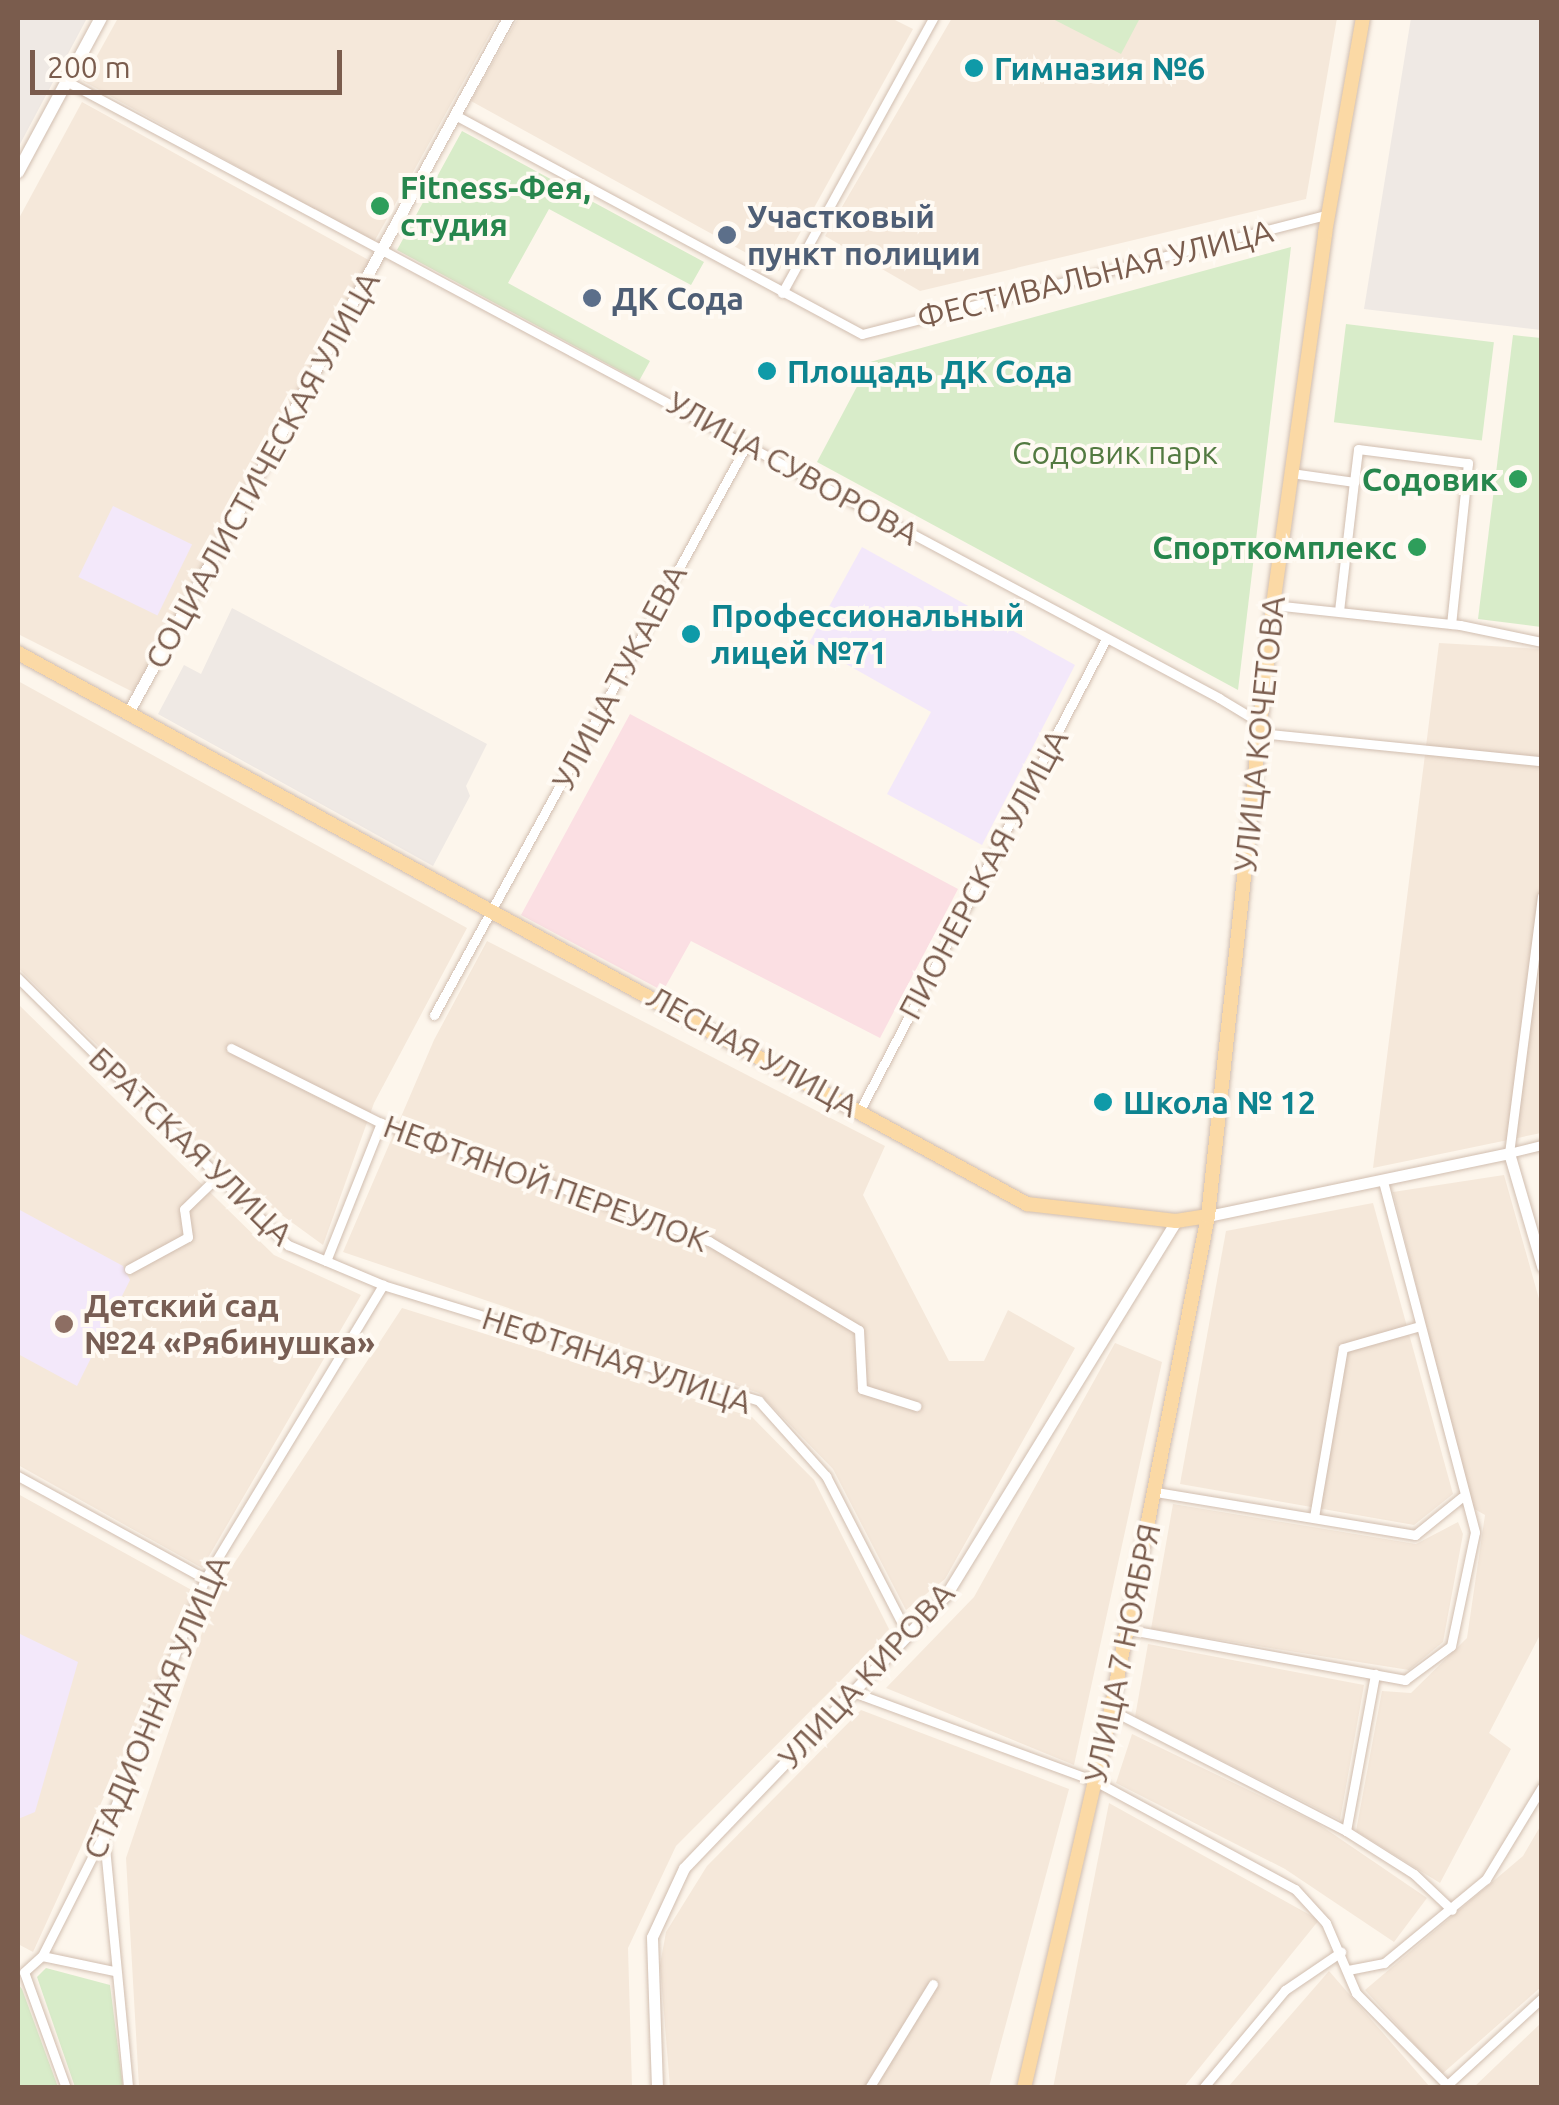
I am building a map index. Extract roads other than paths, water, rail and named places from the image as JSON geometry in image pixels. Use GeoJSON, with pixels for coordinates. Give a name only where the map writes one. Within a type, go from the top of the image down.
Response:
{"type":"FeatureCollection","features":[{"type":"Feature","properties":{"kind":"main road"},"geometry":{"type":"LineString","coordinates":[[18,172],[101,18]]}},
{"type":"Feature","properties":{"kind":"main road","name":"УЛИЦА КОЧЕТОВА"},"geometry":{"type":"LineString","coordinates":[[1208,1216],[1259,733],[1256,712],[1328,214],[1363,18]]}},
{"type":"Feature","properties":{"kind":"main road","name":"ЛЕСНАЯ УЛИЦА"},"geometry":{"type":"LineString","coordinates":[[18,653],[1027,1204],[1176,1220],[1208,1216]]}},
{"type":"Feature","properties":{"kind":"main road","name":"УЛИЦА 7 НОЯБРЯ"},"geometry":{"type":"LineString","coordinates":[[1024,2088],[1111,1710],[1208,1216]]}},
{"type":"Feature","properties":{"kind":"street","name":"СОЦИАЛИСТИЧЕСКАЯ УЛИЦА"},"geometry":{"type":"LineString","coordinates":[[129,712],[508,18]]}},
{"type":"Feature","properties":{"kind":"street"},"geometry":{"type":"LineString","coordinates":[[455,115],[782,293],[930,19]]}},
{"type":"Feature","properties":{"kind":"street","name":"УЛИЦА СУВОРОВА"},"geometry":{"type":"LineString","coordinates":[[66,81],[1106,639],[1256,712]]}},
{"type":"Feature","properties":{"kind":"street","name":"ФЕСТИВАЛЬНАЯ УЛИЦА"},"geometry":{"type":"LineString","coordinates":[[782,293],[862,334],[1328,214]]}},
{"type":"Feature","properties":{"kind":"street","name":"УЛИЦА ТУКАЕВА"},"geometry":{"type":"LineString","coordinates":[[434,1015],[747,444]]}},
{"type":"Feature","properties":{"kind":"street"},"geometry":{"type":"LineString","coordinates":[[1339,611],[1358,449],[1468,463],[1451,624]]}},
{"type":"Feature","properties":{"kind":"street"},"geometry":{"type":"LineString","coordinates":[[1291,473],[1354,482]]}},
{"type":"Feature","properties":{"kind":"street"},"geometry":{"type":"LineString","coordinates":[[1273,604],[1451,624],[1542,642]]}},
{"type":"Feature","properties":{"kind":"street","name":"ПИОНЕРСКАЯ УЛИЦА"},"geometry":{"type":"LineString","coordinates":[[860,1110],[1106,639]]}},
{"type":"Feature","properties":{"kind":"street"},"geometry":{"type":"LineString","coordinates":[[1259,733],[1542,761]]}},
{"type":"Feature","properties":{"kind":"street"},"geometry":{"type":"LineString","coordinates":[[1542,896],[1509,1153],[1542,1266]]}},
{"type":"Feature","properties":{"kind":"street","name":"БРАТСКАЯ УЛИЦА"},"geometry":{"type":"LineString","coordinates":[[18,978],[288,1245],[383,1285]]}},
{"type":"Feature","properties":{"kind":"street","name":"НЕФТЯНОЙ ПЕРЕУЛОК"},"geometry":{"type":"LineString","coordinates":[[231,1048],[381,1123],[708,1241],[859,1330],[862,1389],[916,1406]]}},
{"type":"Feature","properties":{"kind":"street"},"geometry":{"type":"LineString","coordinates":[[326,1261],[381,1123]]}},
{"type":"Feature","properties":{"kind":"street","name":"ЛЕСНАЯ УЛИЦА"},"geometry":{"type":"LineString","coordinates":[[1208,1216],[1542,1146]]}},
{"type":"Feature","properties":{"kind":"street"},"geometry":{"type":"LineString","coordinates":[[129,1269],[188,1237],[184,1209],[217,1176]]}},
{"type":"Feature","properties":{"kind":"street"},"geometry":{"type":"LineString","coordinates":[[1126,1630],[1406,1680],[1451,1646],[1475,1532],[1416,1326],[1383,1180]]}},
{"type":"Feature","properties":{"kind":"street","name":"УЛИЦА КИРОВА"},"geometry":{"type":"LineString","coordinates":[[656,2088],[652,1937],[684,1868],[946,1595],[1176,1220]]}},
{"type":"Feature","properties":{"kind":"street","name":"НЕФТЯНАЯ УЛИЦА"},"geometry":{"type":"LineString","coordinates":[[383,1285],[759,1401],[826,1476],[908,1635]]}},
{"type":"Feature","properties":{"kind":"street","name":"СТАДИОННАЯ УЛИЦА"},"geometry":{"type":"LineString","coordinates":[[66,2088],[21,1968],[42,1956],[104,1834],[205,1579],[383,1285]]}},
{"type":"Feature","properties":{"kind":"street"},"geometry":{"type":"LineString","coordinates":[[1314,1517],[1343,1348],[1416,1326]]}},
{"type":"Feature","properties":{"kind":"street"},"geometry":{"type":"LineString","coordinates":[[18,1476],[205,1579]]}},
{"type":"Feature","properties":{"kind":"street"},"geometry":{"type":"LineString","coordinates":[[1156,1492],[1414,1535],[1462,1497]]}},
{"type":"Feature","properties":{"kind":"street"},"geometry":{"type":"LineString","coordinates":[[1346,1831],[1374,1674]]}},
{"type":"Feature","properties":{"kind":"street"},"geometry":{"type":"LineString","coordinates":[[853,1692],[1096,1781],[1294,1889],[1326,1922],[1356,1993],[1446,2086],[1542,1998]]}},
{"type":"Feature","properties":{"kind":"street"},"geometry":{"type":"LineString","coordinates":[[1111,1710],[1346,1831],[1414,1874],[1452,1910]]}},
{"type":"Feature","properties":{"kind":"street"},"geometry":{"type":"LineString","coordinates":[[1348,1970],[1384,1963],[1486,1879],[1542,1787]]}},
{"type":"Feature","properties":{"kind":"street"},"geometry":{"type":"LineString","coordinates":[[104,1834],[128,2088]]}},
{"type":"Feature","properties":{"kind":"street"},"geometry":{"type":"LineString","coordinates":[[1203,2088],[1285,1990],[1340,1952]]}},
{"type":"Feature","properties":{"kind":"street"},"geometry":{"type":"LineString","coordinates":[[42,1956],[114,1971]]}},
{"type":"Feature","properties":{"kind":"street"},"geometry":{"type":"LineString","coordinates":[[870,2088],[934,1984]]}},
{"type":"Feature","properties":{"kind":"place","name":"Гимназия №6"},"geometry":{"type":"Point","coordinates":[974,68]}},
{"type":"Feature","properties":{"kind":"place","name":"Fitness-Фея, студия"},"geometry":{"type":"Point","coordinates":[380,206]}},
{"type":"Feature","properties":{"kind":"place","name":"Участковый пункт полиции"},"geometry":{"type":"Point","coordinates":[727,235]}},
{"type":"Feature","properties":{"kind":"place","name":"ДК Сода"},"geometry":{"type":"Point","coordinates":[592,298]}},
{"type":"Feature","properties":{"kind":"place","name":"Площадь ДК Сода"},"geometry":{"type":"Point","coordinates":[767,371]}},
{"type":"Feature","properties":{"kind":"place","name":"Содовик"},"geometry":{"type":"Point","coordinates":[1518,479]}},
{"type":"Feature","properties":{"kind":"place","name":"Спорткомплекс"},"geometry":{"type":"Point","coordinates":[1417,547]}},
{"type":"Feature","properties":{"kind":"place","name":"Профессиональный лицей №71"},"geometry":{"type":"Point","coordinates":[691,634]}},
{"type":"Feature","properties":{"kind":"place","name":"Школа № 12"},"geometry":{"type":"Point","coordinates":[1103,1102]}},
{"type":"Feature","properties":{"kind":"place","name":"Детский сад №24 «Рябинушка»"},"geometry":{"type":"Point","coordinates":[64,1324]}},
{"type":"Feature","properties":{"kind":"park label","name":"Содовик парк"},"geometry":{"type":"Point","coordinates":[1115,452]}}]}
